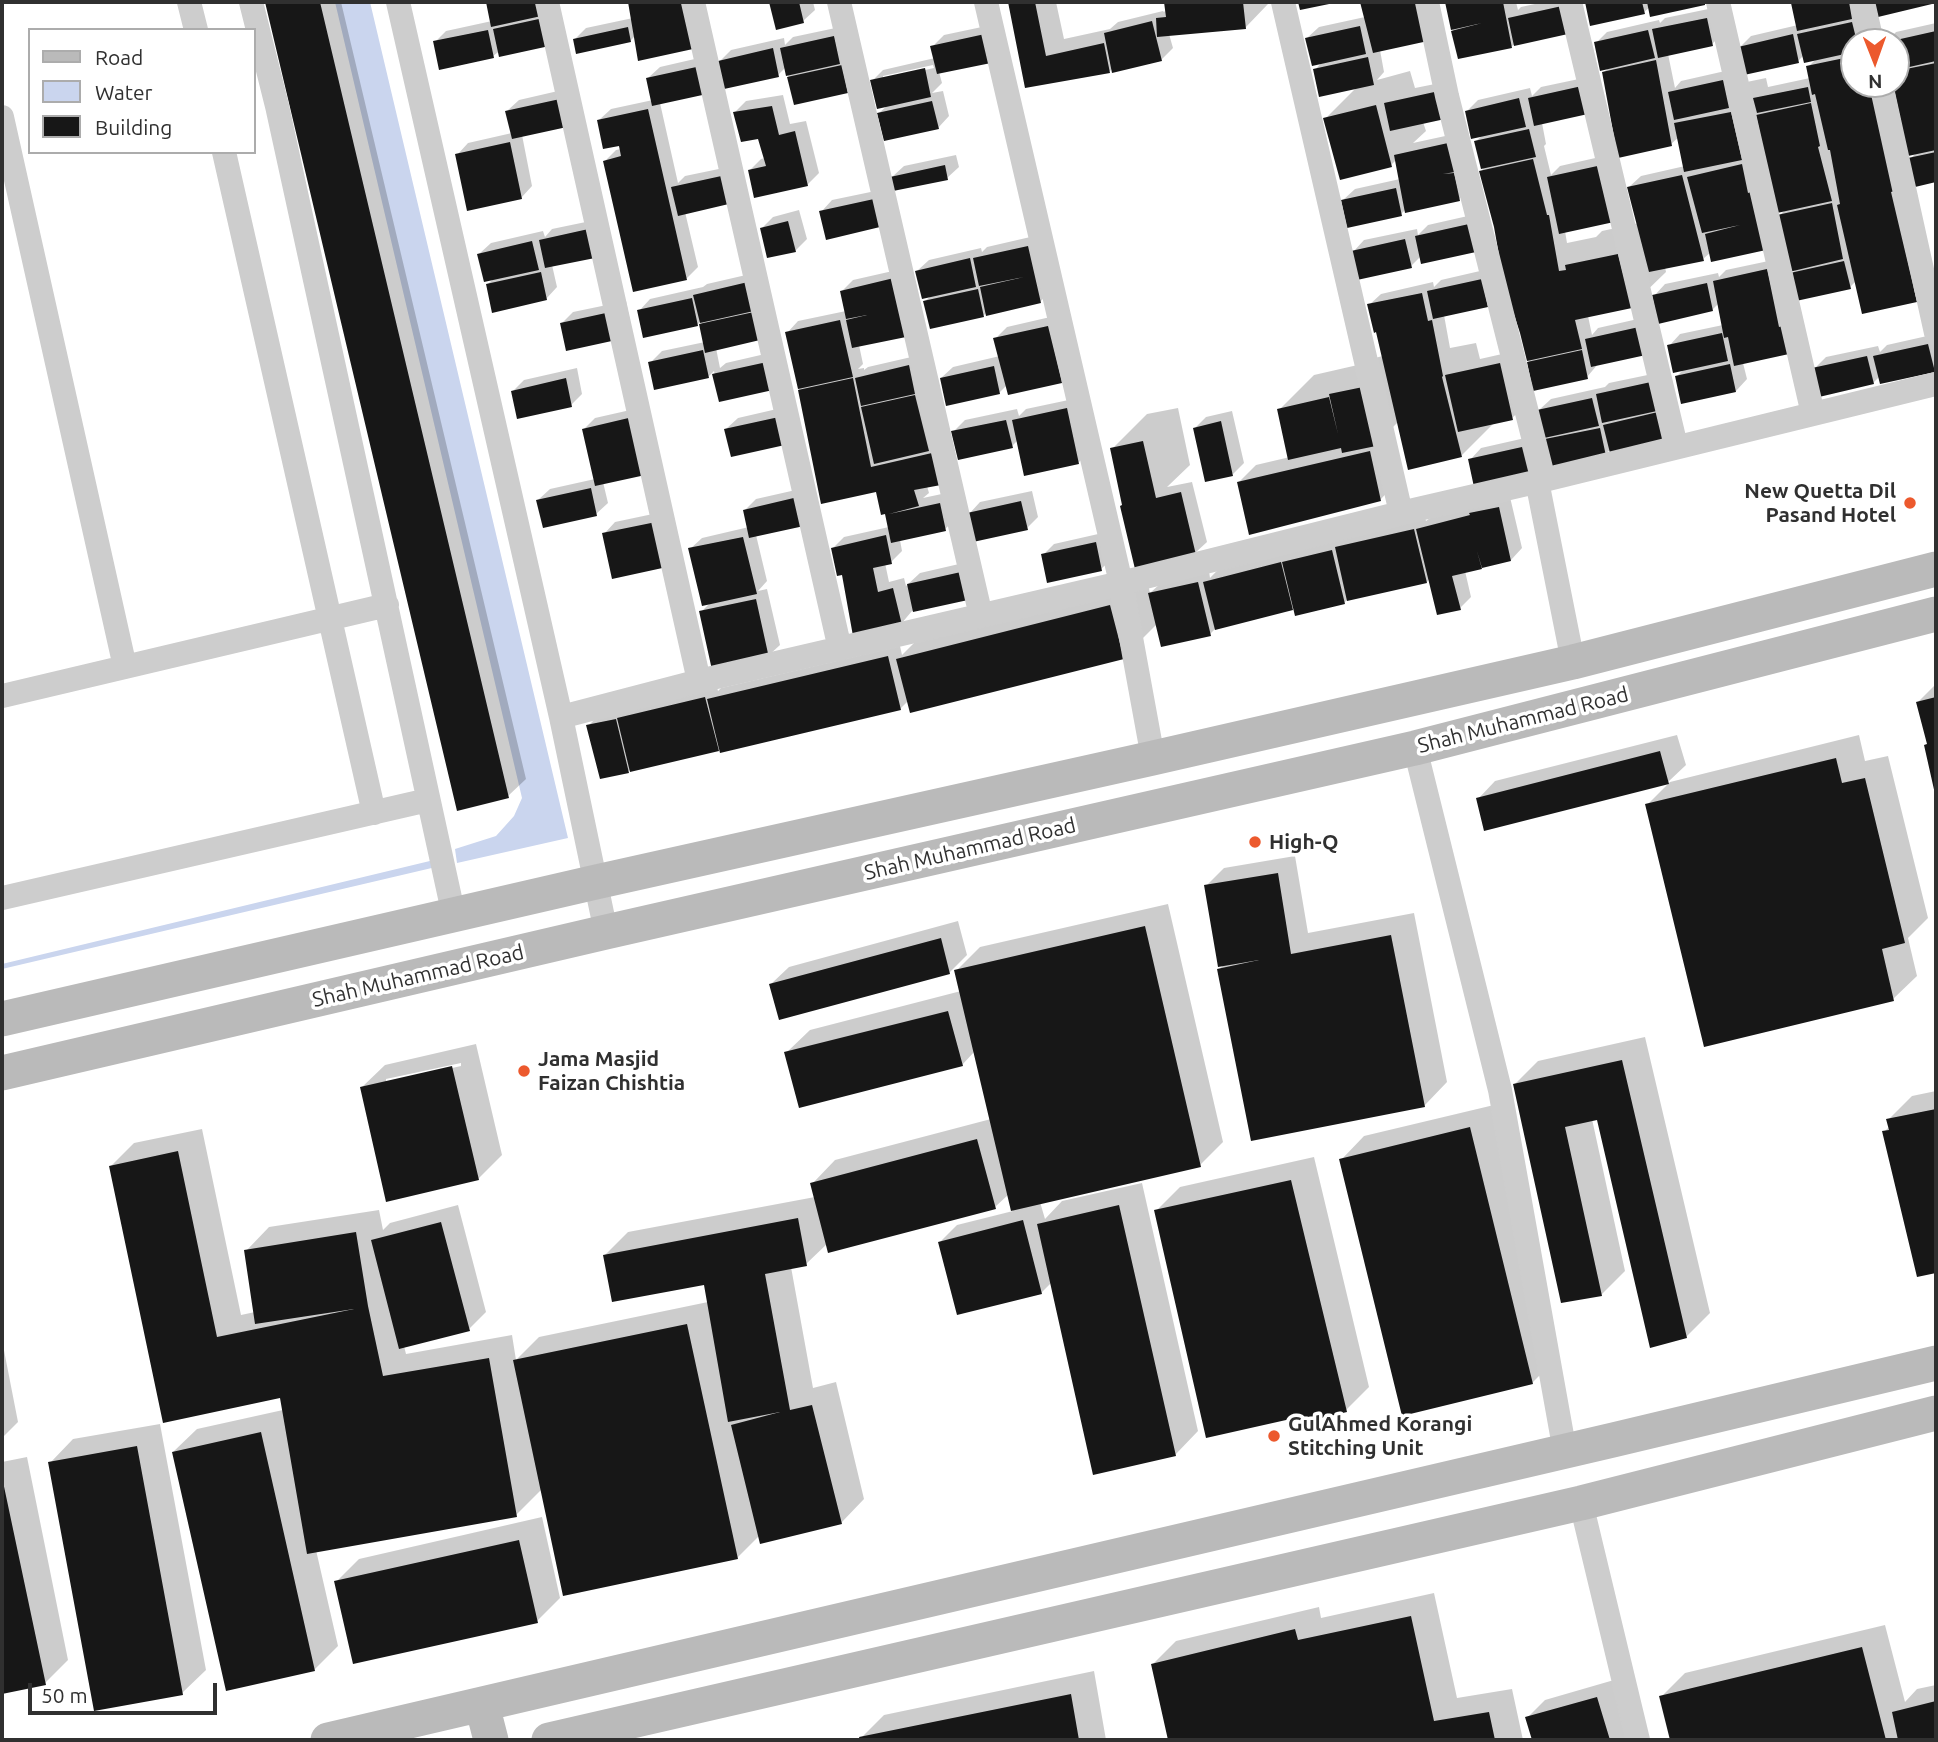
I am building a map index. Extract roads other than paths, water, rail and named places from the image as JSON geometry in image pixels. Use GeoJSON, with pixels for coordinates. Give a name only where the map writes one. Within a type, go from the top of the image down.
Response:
{"type":"FeatureCollection","features":[{"type":"Feature","properties":{"kind":"main road","name":"Shah Muhammad Road"},"geometry":{"type":"LineString","coordinates":[[2,1019],[450,902],[596,882],[1153,758],[1573,662],[1936,569]]}},
{"type":"Feature","properties":{"kind":"main road","name":"Shah Muhammad Road"},"geometry":{"type":"LineString","coordinates":[[2,1073],[1415,748],[1936,614]]}},
{"type":"Feature","properties":{"kind":"main road"},"geometry":{"type":"LineString","coordinates":[[328,1740],[1936,1363]]}},
{"type":"Feature","properties":{"kind":"main road"},"geometry":{"type":"LineString","coordinates":[[549,1740],[1581,1503],[1936,1413]]}},
{"type":"Feature","properties":{"kind":"main road"},"geometry":{"type":"LineString","coordinates":[[1613,1440],[1624,1492]]}},
{"type":"Feature","properties":{"kind":"main road"},"geometry":{"type":"LineString","coordinates":[[482,1705],[491,1740]]}},
{"type":"Feature","properties":{"kind":"street"},"geometry":{"type":"LineString","coordinates":[[189,2],[196,28]]}},
{"type":"Feature","properties":{"kind":"street"},"geometry":{"type":"LineString","coordinates":[[251,2],[277,106],[450,902]]}},
{"type":"Feature","properties":{"kind":"street"},"geometry":{"type":"LineString","coordinates":[[398,2],[561,717],[606,932]]}},
{"type":"Feature","properties":{"kind":"street"},"geometry":{"type":"LineString","coordinates":[[547,2],[699,681]]}},
{"type":"Feature","properties":{"kind":"street"},"geometry":{"type":"LineString","coordinates":[[693,2],[840,649]]}},
{"type":"Feature","properties":{"kind":"street"},"geometry":{"type":"LineString","coordinates":[[839,2],[981,616]]}},
{"type":"Feature","properties":{"kind":"street"},"geometry":{"type":"LineString","coordinates":[[986,2],[1121,583],[1153,758]]}},
{"type":"Feature","properties":{"kind":"street"},"geometry":{"type":"LineString","coordinates":[[1283,2],[1401,513]]}},
{"type":"Feature","properties":{"kind":"street"},"geometry":{"type":"LineString","coordinates":[[1427,2],[1447,96],[1540,481],[1573,662]]}},
{"type":"Feature","properties":{"kind":"street"},"geometry":{"type":"LineString","coordinates":[[1570,2],[1676,446]]}},
{"type":"Feature","properties":{"kind":"street"},"geometry":{"type":"LineString","coordinates":[[1718,2],[1813,414]]}},
{"type":"Feature","properties":{"kind":"street"},"geometry":{"type":"LineString","coordinates":[[1863,2],[1869,28]]}},
{"type":"Feature","properties":{"kind":"street"},"geometry":{"type":"LineString","coordinates":[[1884,98],[1936,333]]}},
{"type":"Feature","properties":{"kind":"street"},"geometry":{"type":"LineString","coordinates":[[2,117],[125,667]]}},
{"type":"Feature","properties":{"kind":"street"},"geometry":{"type":"LineString","coordinates":[[224,154],[374,813]]}},
{"type":"Feature","properties":{"kind":"street"},"geometry":{"type":"LineString","coordinates":[[561,717],[699,681],[1121,583],[1936,384]]}},
{"type":"Feature","properties":{"kind":"street"},"geometry":{"type":"LineString","coordinates":[[2,696],[387,605]]}},
{"type":"Feature","properties":{"kind":"street"},"geometry":{"type":"LineString","coordinates":[[1415,748],[1500,1090],[1565,1452]]}},
{"type":"Feature","properties":{"kind":"street"},"geometry":{"type":"LineString","coordinates":[[2,898],[428,800]]}},
{"type":"Feature","properties":{"kind":"street"},"geometry":{"type":"LineString","coordinates":[[1581,1503],[1638,1740]]}},
{"type":"Feature","properties":{"kind":"water"},"geometry":{"type":"Polygon","coordinates":[[[335,2],[370,2],[568,838],[457,863],[455,849],[496,836],[514,816],[522,798],[335,2]]]}},
{"type":"Feature","properties":{"kind":"water"},"geometry":{"type":"Polygon","coordinates":[[[434,860],[436,867],[2,969],[2,964],[434,860]]]}},
{"type":"Feature","properties":{"kind":"place","name":"New Quetta Dil Pasand Hotel"},"geometry":{"type":"Point","coordinates":[1910,503]}},
{"type":"Feature","properties":{"kind":"place","name":"High-Q"},"geometry":{"type":"Point","coordinates":[1255,842]}},
{"type":"Feature","properties":{"kind":"place","name":"Jama Masjid Faizan Chishtia"},"geometry":{"type":"Point","coordinates":[524,1071]}},
{"type":"Feature","properties":{"kind":"place","name":"GulAhmed Korangi Stitching Unit"},"geometry":{"type":"Point","coordinates":[1274,1436]}}]}
